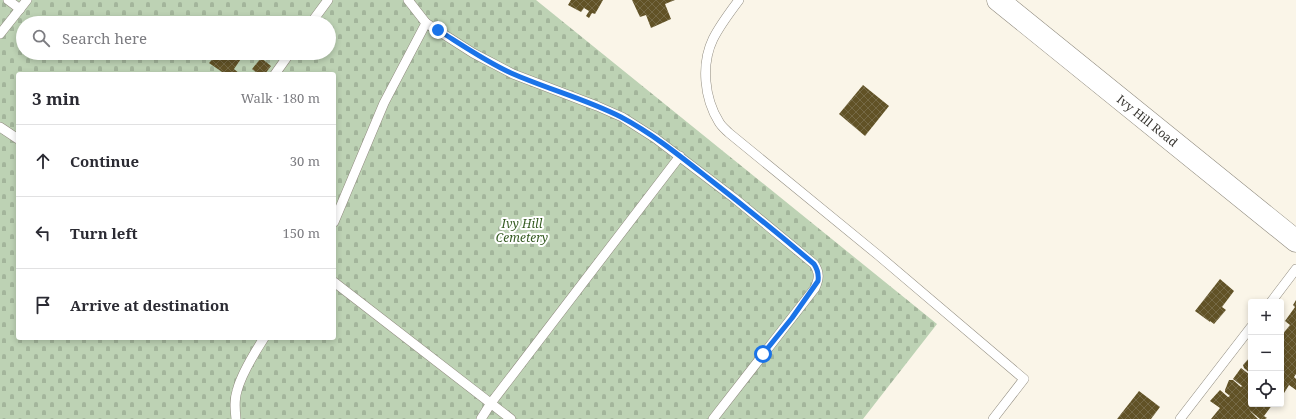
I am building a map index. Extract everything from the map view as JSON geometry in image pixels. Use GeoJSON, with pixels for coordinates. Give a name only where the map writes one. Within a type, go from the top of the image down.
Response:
{"type":"FeatureCollection","features":[{"type":"Feature","properties":{"kind":"street","name":"Ivy Hill Road"},"geometry":{"type":"LineString","coordinates":[[998,0],[1296,241]]}},
{"type":"Feature","properties":{"kind":"lane"},"geometry":{"type":"LineString","coordinates":[[8,0],[20,8]]}},
{"type":"Feature","properties":{"kind":"lane"},"geometry":{"type":"LineString","coordinates":[[0,34],[27,0]]}},
{"type":"Feature","properties":{"kind":"lane"},"geometry":{"type":"LineString","coordinates":[[316,16],[328,0]]}},
{"type":"Feature","properties":{"kind":"lane"},"geometry":{"type":"LineString","coordinates":[[408,0],[426,22],[473,53],[513,74],[597,106],[622,118],[655,138],[680,156],[802,253],[818,269],[818,281],[810,294],[714,419]]}},
{"type":"Feature","properties":{"kind":"lane"},"geometry":{"type":"LineString","coordinates":[[739,0],[713,39],[706,60],[708,94],[712,109],[719,123],[729,134],[878,254],[1024,379],[993,419]]}},
{"type":"Feature","properties":{"kind":"lane"},"geometry":{"type":"LineString","coordinates":[[336,217],[384,103],[426,22]]}},
{"type":"Feature","properties":{"kind":"lane"},"geometry":{"type":"LineString","coordinates":[[276,72],[285,60]]}},
{"type":"Feature","properties":{"kind":"lane"},"geometry":{"type":"LineString","coordinates":[[0,127],[16,138]]}},
{"type":"Feature","properties":{"kind":"lane"},"geometry":{"type":"LineString","coordinates":[[481,419],[491,403],[680,156]]}},
{"type":"Feature","properties":{"kind":"lane"},"geometry":{"type":"LineString","coordinates":[[1272,299],[1296,269]]}},
{"type":"Feature","properties":{"kind":"lane"},"geometry":{"type":"LineString","coordinates":[[336,284],[511,419]]}},
{"type":"Feature","properties":{"kind":"lane"},"geometry":{"type":"LineString","coordinates":[[1180,419],[1248,331]]}},
{"type":"Feature","properties":{"kind":"lane"},"geometry":{"type":"LineString","coordinates":[[236,419],[234,405],[237,390],[252,357],[263,340]]}},
{"type":"Feature","properties":{"kind":"green space","name":"Ivy Hill Cemetery"},"geometry":{"type":"Polygon","coordinates":[[[0,0],[536,0],[937,324],[863,419],[0,419],[0,0]]]}},
{"type":"Feature","properties":{"kind":"building"},"geometry":{"type":"Polygon","coordinates":[[[571,0],[603,0],[595,14],[592,13],[589,18],[586,16],[589,11],[584,8],[581,12],[568,5],[571,0]]]}},
{"type":"Feature","properties":{"kind":"building"},"geometry":{"type":"Polygon","coordinates":[[[632,0],[675,0],[665,4],[671,19],[651,28],[646,15],[640,17],[632,0]]]}},
{"type":"Feature","properties":{"kind":"building"},"geometry":{"type":"Polygon","coordinates":[[[212,60],[240,60],[234,69],[238,72],[222,72],[209,63],[212,60]]]}},
{"type":"Feature","properties":{"kind":"building"},"geometry":{"type":"Polygon","coordinates":[[[259,60],[264,60],[271,66],[266,72],[256,72],[252,69],[259,60]]]}},
{"type":"Feature","properties":{"kind":"building"},"geometry":{"type":"Polygon","coordinates":[[[863,85],[889,106],[865,136],[839,114],[863,85]]]}},
{"type":"Feature","properties":{"kind":"building"},"geometry":{"type":"Polygon","coordinates":[[[1220,279],[1234,291],[1222,307],[1226,310],[1214,324],[1195,311],[1220,279]]]}},
{"type":"Feature","properties":{"kind":"building"},"geometry":{"type":"Polygon","coordinates":[[[1296,300],[1296,374],[1294,377],[1296,379],[1296,390],[1289,385],[1284,393],[1284,332],[1290,325],[1285,321],[1295,307],[1293,305],[1296,300]]]}},
{"type":"Feature","properties":{"kind":"building"},"geometry":{"type":"Polygon","coordinates":[[[1248,359],[1248,371],[1244,368],[1243,365],[1248,359]]]}},
{"type":"Feature","properties":{"kind":"building"},"geometry":{"type":"Polygon","coordinates":[[[1241,368],[1248,373],[1248,407],[1271,407],[1264,416],[1267,418],[1260,419],[1249,410],[1258,419],[1211,419],[1220,408],[1210,401],[1220,390],[1228,397],[1230,396],[1225,392],[1229,380],[1233,380],[1241,387],[1242,386],[1233,379],[1241,368]]]}},
{"type":"Feature","properties":{"kind":"building"},"geometry":{"type":"Polygon","coordinates":[[[1139,391],[1160,407],[1151,419],[1117,419],[1139,391]]]}},
{"type":"Feature","properties":{"kind":"route"},"geometry":{"type":"LineString","coordinates":[[438,30],[473,53],[513,74],[597,106],[643,130],[680,156],[734,198],[814,264],[818,269],[819,275],[815,288],[763,354]]}}]}
